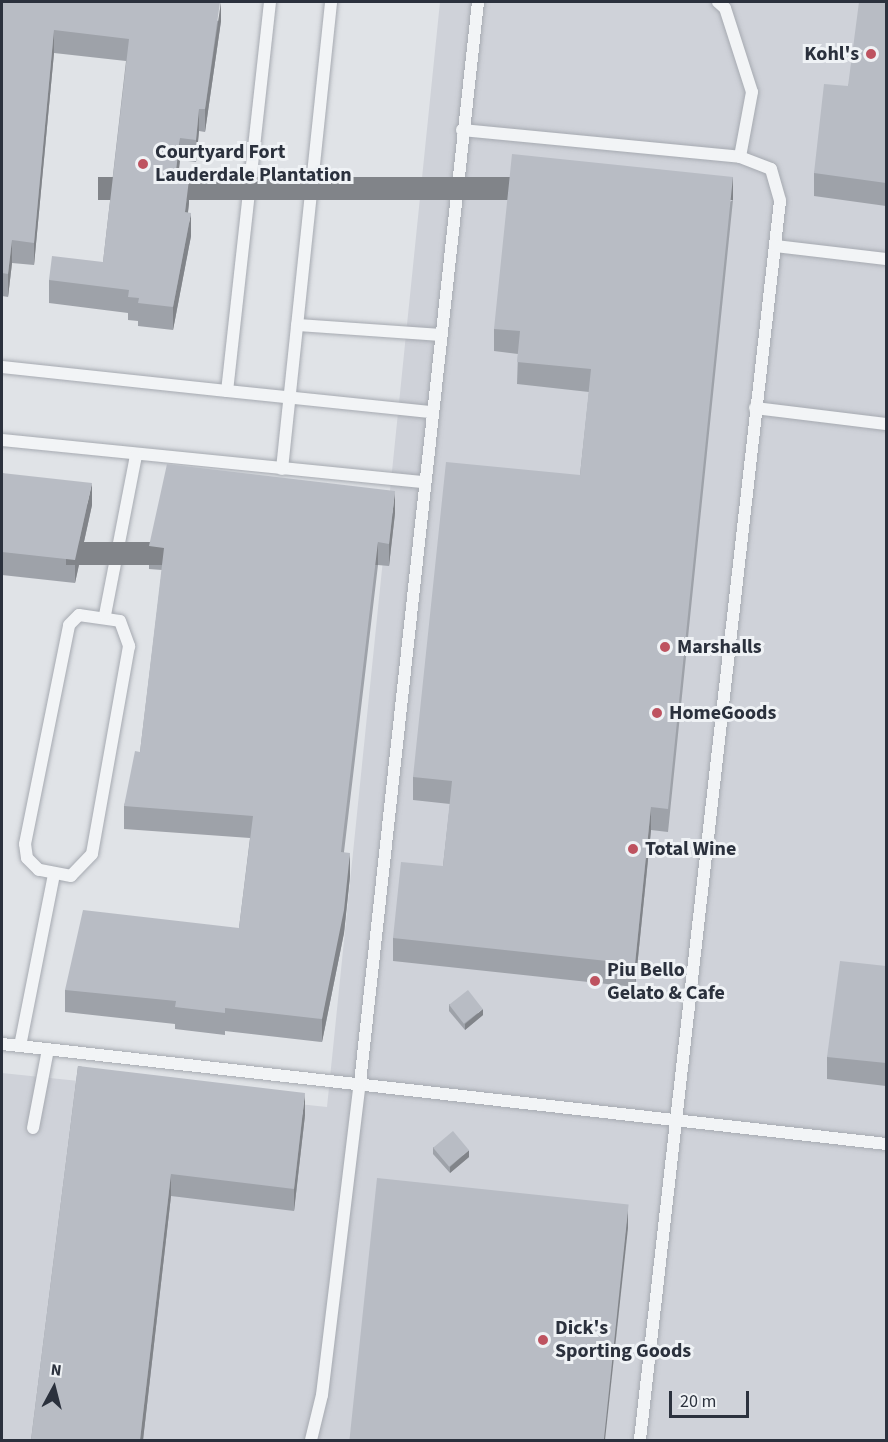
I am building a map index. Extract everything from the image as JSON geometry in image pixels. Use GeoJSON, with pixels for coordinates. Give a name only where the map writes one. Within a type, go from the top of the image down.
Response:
{"type":"FeatureCollection","features":[{"type":"Feature","properties":{"kind":"lane"},"geometry":{"type":"LineString","coordinates":[[227,391],[270,2]]}},
{"type":"Feature","properties":{"kind":"lane"},"geometry":{"type":"LineString","coordinates":[[282,469],[331,2]]}},
{"type":"Feature","properties":{"kind":"lane"},"geometry":{"type":"LineString","coordinates":[[311,1440],[322,1395],[360,1083],[430,412],[477,2]]}},
{"type":"Feature","properties":{"kind":"lane"},"geometry":{"type":"LineString","coordinates":[[718,2],[725,8],[752,92],[740,157]]}},
{"type":"Feature","properties":{"kind":"lane"},"geometry":{"type":"LineString","coordinates":[[462,130],[740,157],[771,170],[780,201],[673,1117],[640,1440]]}},
{"type":"Feature","properties":{"kind":"lane"},"geometry":{"type":"LineString","coordinates":[[775,246],[886,259]]}},
{"type":"Feature","properties":{"kind":"lane"},"geometry":{"type":"LineString","coordinates":[[297,325],[439,335]]}},
{"type":"Feature","properties":{"kind":"lane"},"geometry":{"type":"LineString","coordinates":[[2,367],[430,412]]}},
{"type":"Feature","properties":{"kind":"lane"},"geometry":{"type":"LineString","coordinates":[[755,408],[886,424]]}},
{"type":"Feature","properties":{"kind":"lane"},"geometry":{"type":"LineString","coordinates":[[2,440],[423,482]]}},
{"type":"Feature","properties":{"kind":"lane"},"geometry":{"type":"LineString","coordinates":[[105,615],[136,455]]}},
{"type":"Feature","properties":{"kind":"lane"},"geometry":{"type":"LineString","coordinates":[[79,615],[105,615],[120,621],[129,646],[92,854],[77,874],[54,875],[33,865],[26,844],[42,761],[69,625],[79,615]]}},
{"type":"Feature","properties":{"kind":"lane"},"geometry":{"type":"LineString","coordinates":[[20,1046],[54,875]]}},
{"type":"Feature","properties":{"kind":"lane"},"geometry":{"type":"LineString","coordinates":[[2,1044],[673,1117],[886,1144]]}},
{"type":"Feature","properties":{"kind":"lane"},"geometry":{"type":"LineString","coordinates":[[33,1128],[48,1049]]}},
{"type":"Feature","properties":{"kind":"shaded area"},"geometry":{"type":"Polygon","coordinates":[[[440,2],[886,2],[886,1440],[2,1440],[2,1073],[327,1107],[440,2]]]}},
{"type":"Feature","properties":{"kind":"building","name":"Courtyard Fort Lauderdale Plantation"},"geometry":{"type":"Polygon","coordinates":[[[2,2],[220,2],[205,109],[199,109],[196,140],[180,138],[175,178],[189,180],[185,212],[191,213],[173,307],[138,303],[139,298],[128,297],[129,290],[49,280],[52,256],[103,262],[129,39],[54,30],[34,243],[12,240],[8,274],[2,273],[2,2]]]}},
{"type":"Feature","properties":{"kind":"building","name":"Kohl's"},"geometry":{"type":"Polygon","coordinates":[[[859,2],[886,2],[886,183],[814,173],[824,84],[848,86],[859,2]]]}},
{"type":"Feature","properties":{"kind":"building"},"geometry":{"type":"Polygon","coordinates":[[[512,154],[733,177],[668,809],[651,807],[635,964],[393,938],[401,862],[443,866],[452,781],[413,777],[446,462],[580,475],[591,369],[517,362],[520,331],[494,329],[512,154]]]}},
{"type":"Feature","properties":{"kind":"building"},"geometry":{"type":"Polygon","coordinates":[[[167,464],[395,491],[389,544],[378,542],[341,852],[350,853],[344,910],[322,1019],[225,1008],[225,1013],[175,1007],[176,1001],[65,990],[83,910],[239,928],[253,816],[124,806],[135,751],[140,752],[164,548],[149,546],[167,464]]]}},
{"type":"Feature","properties":{"kind":"building"},"geometry":{"type":"Polygon","coordinates":[[[2,473],[92,483],[75,560],[2,552],[2,473]]]}},
{"type":"Feature","properties":{"kind":"building"},"geometry":{"type":"Polygon","coordinates":[[[840,961],[886,966],[886,1063],[827,1057],[840,961]]]}},
{"type":"Feature","properties":{"kind":"building"},"geometry":{"type":"Polygon","coordinates":[[[468,990],[483,1009],[464,1024],[449,1005],[468,990]]]}},
{"type":"Feature","properties":{"kind":"building"},"geometry":{"type":"Polygon","coordinates":[[[78,1066],[305,1093],[294,1189],[171,1174],[140,1440],[31,1440],[78,1066]]]}},
{"type":"Feature","properties":{"kind":"building"},"geometry":{"type":"Polygon","coordinates":[[[453,1131],[469,1150],[449,1167],[433,1148],[453,1131]]]}},
{"type":"Feature","properties":{"kind":"building"},"geometry":{"type":"Polygon","coordinates":[[[377,1178],[629,1204],[604,1440],[349,1440],[377,1178]]]}},
{"type":"Feature","properties":{"kind":"place","name":"Kohl's"},"geometry":{"type":"Point","coordinates":[871,54]}},
{"type":"Feature","properties":{"kind":"place","name":"Courtyard Fort Lauderdale Plantation"},"geometry":{"type":"Point","coordinates":[143,164]}},
{"type":"Feature","properties":{"kind":"place","name":"Marshalls"},"geometry":{"type":"Point","coordinates":[665,647]}},
{"type":"Feature","properties":{"kind":"place","name":"HomeGoods"},"geometry":{"type":"Point","coordinates":[657,713]}},
{"type":"Feature","properties":{"kind":"place","name":"Total Wine"},"geometry":{"type":"Point","coordinates":[633,849]}},
{"type":"Feature","properties":{"kind":"place","name":"Piu Bello Gelato & Cafe"},"geometry":{"type":"Point","coordinates":[595,981]}},
{"type":"Feature","properties":{"kind":"place","name":"Dick's Sporting Goods"},"geometry":{"type":"Point","coordinates":[543,1340]}}]}
